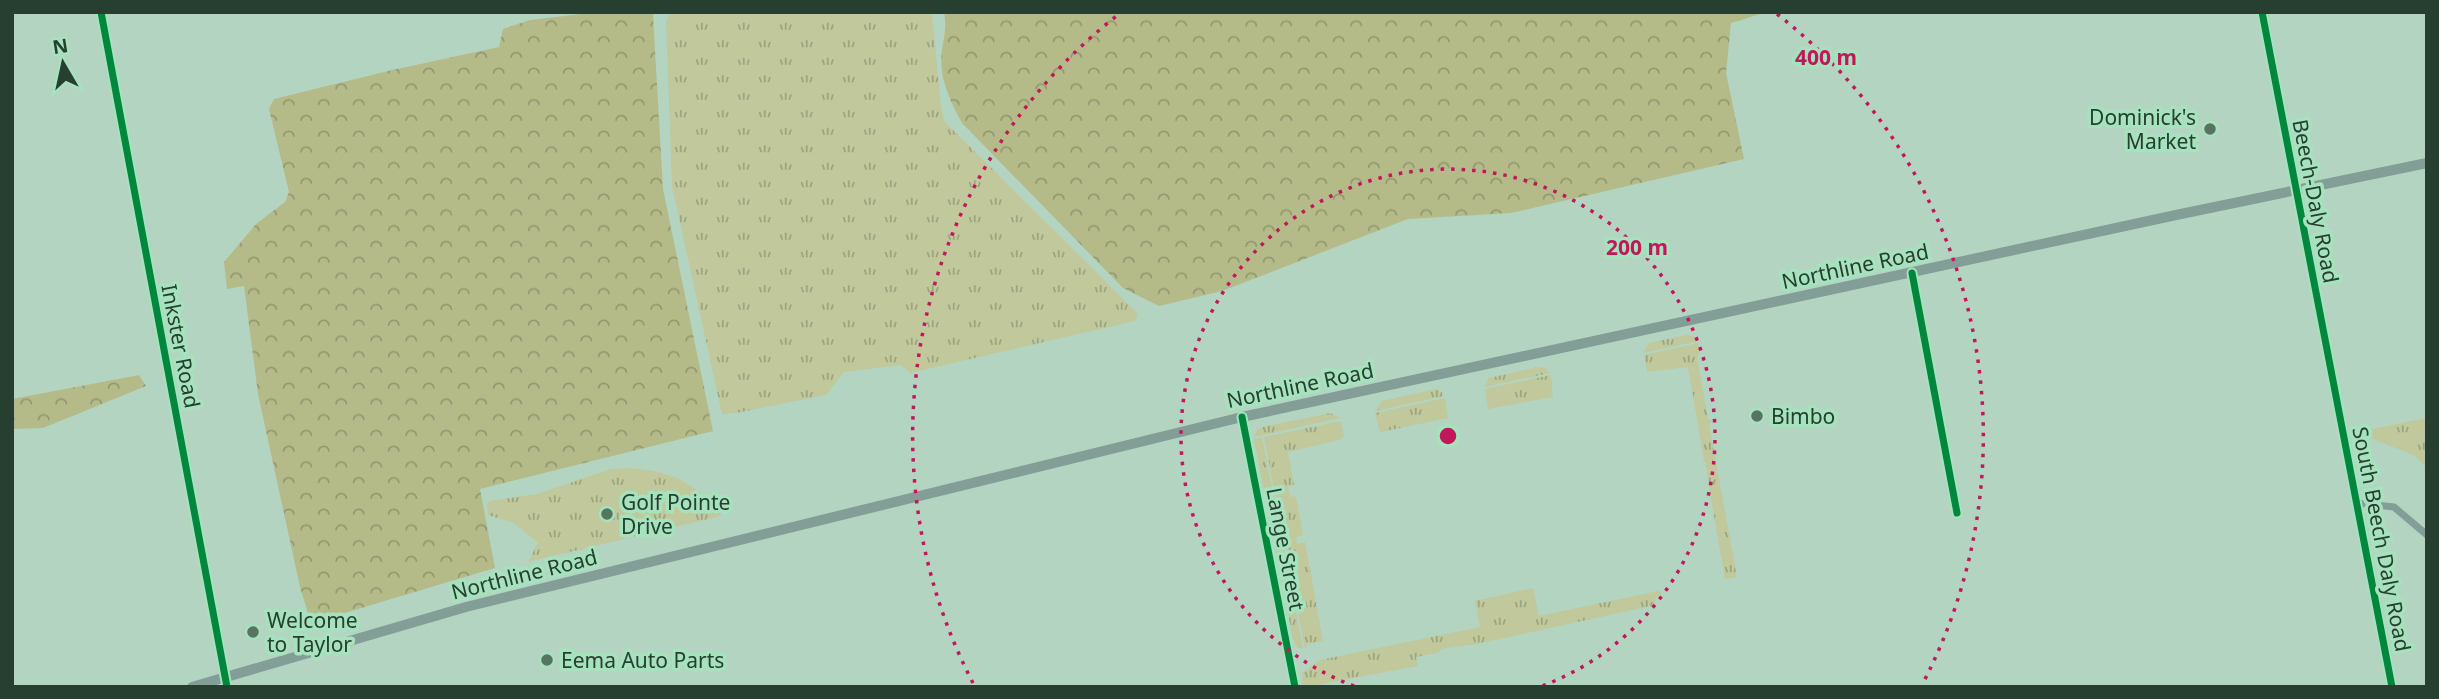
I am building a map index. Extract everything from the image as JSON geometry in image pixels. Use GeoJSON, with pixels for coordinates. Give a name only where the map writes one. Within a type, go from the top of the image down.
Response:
{"type":"FeatureCollection","features":[{"type":"Feature","properties":{"kind":"main road","name":"Northline Road"},"geometry":{"type":"LineString","coordinates":[[192,687],[226,682],[466,607],[1242,417],[2427,163]]}},
{"type":"Feature","properties":{"kind":"street","name":"Inkster Road"},"geometry":{"type":"LineString","coordinates":[[101,12],[226,682]]}},
{"type":"Feature","properties":{"kind":"street","name":"Beech-Daly Road"},"geometry":{"type":"LineString","coordinates":[[2262,12],[2337,397]]}},
{"type":"Feature","properties":{"kind":"street"},"geometry":{"type":"LineString","coordinates":[[1912,273],[1957,513]]}},
{"type":"Feature","properties":{"kind":"street","name":"South Beech Daly Road"},"geometry":{"type":"LineString","coordinates":[[2337,397],[2392,687]]}},
{"type":"Feature","properties":{"kind":"street","name":"Lange Street"},"geometry":{"type":"LineString","coordinates":[[1242,417],[1295,687]]}},
{"type":"Feature","properties":{"kind":"street"},"geometry":{"type":"LineString","coordinates":[[2357,503],[2394,507],[2427,535]]}},
{"type":"Feature","properties":{"kind":"green space"},"geometry":{"type":"Polygon","coordinates":[[[598,12],[655,12],[653,15],[663,189],[713,431],[480,489],[495,568],[311,623],[300,587],[258,394],[244,286],[227,289],[224,262],[256,224],[285,202],[289,192],[269,109],[274,99],[499,47],[503,29],[530,20],[598,12]]]}},
{"type":"Feature","properties":{"kind":"green space"},"geometry":{"type":"Polygon","coordinates":[[[670,12],[932,12],[941,108],[945,122],[1138,314],[1135,321],[910,373],[901,365],[844,372],[826,395],[722,414],[672,186],[666,22],[670,12]]]}},
{"type":"Feature","properties":{"kind":"green space"},"geometry":{"type":"Polygon","coordinates":[[[944,12],[1767,12],[1731,23],[1726,73],[1744,159],[1511,213],[1408,219],[1222,291],[1159,306],[1123,288],[962,123],[943,79],[941,60],[944,12]]]}},
{"type":"Feature","properties":{"kind":"green space"},"geometry":{"type":"Polygon","coordinates":[[[1686,335],[1698,341],[1643,353],[1649,343],[1686,335]]]}},
{"type":"Feature","properties":{"kind":"green space"},"geometry":{"type":"Polygon","coordinates":[[[1698,343],[1700,352],[1697,358],[1708,419],[1713,421],[1709,424],[1737,577],[1725,579],[1705,465],[1707,463],[1704,461],[1688,367],[1647,372],[1644,355],[1698,343]]]}},
{"type":"Feature","properties":{"kind":"green space"},"geometry":{"type":"Polygon","coordinates":[[[1538,367],[1545,368],[1550,373],[1484,387],[1489,378],[1538,367]]]}},
{"type":"Feature","properties":{"kind":"green space"},"geometry":{"type":"Polygon","coordinates":[[[139,375],[146,386],[43,428],[12,429],[12,399],[139,375]]]}},
{"type":"Feature","properties":{"kind":"green space"},"geometry":{"type":"Polygon","coordinates":[[[1551,375],[1553,397],[1488,409],[1485,389],[1551,375]]]}},
{"type":"Feature","properties":{"kind":"green space"},"geometry":{"type":"Polygon","coordinates":[[[1436,389],[1444,396],[1375,411],[1382,401],[1436,389]]]}},
{"type":"Feature","properties":{"kind":"green space"},"geometry":{"type":"Polygon","coordinates":[[[1445,398],[1448,418],[1381,432],[1379,429],[1375,413],[1445,398]]]}},
{"type":"Feature","properties":{"kind":"green space"},"geometry":{"type":"Polygon","coordinates":[[[1330,413],[1340,418],[1254,437],[1257,430],[1263,427],[1330,413]]]}},
{"type":"Feature","properties":{"kind":"green space"},"geometry":{"type":"Polygon","coordinates":[[[2427,418],[2427,468],[2413,455],[2356,432],[2427,418]]]}},
{"type":"Feature","properties":{"kind":"green space"},"geometry":{"type":"Polygon","coordinates":[[[1341,421],[1344,437],[1339,440],[1288,452],[1294,485],[1288,486],[1290,497],[1296,496],[1303,535],[1296,537],[1297,544],[1305,542],[1323,641],[1307,644],[1305,648],[1264,437],[1341,421]]]}},
{"type":"Feature","properties":{"kind":"green space"},"geometry":{"type":"Polygon","coordinates":[[[1262,437],[1303,649],[1297,647],[1293,639],[1254,439],[1262,437]]]}},
{"type":"Feature","properties":{"kind":"green space","name":"Golf Pointe Drive"},"geometry":{"type":"Polygon","coordinates":[[[630,468],[669,475],[690,485],[720,511],[721,516],[528,562],[538,543],[514,523],[488,515],[487,504],[490,501],[537,494],[611,469],[630,468]]]}},
{"type":"Feature","properties":{"kind":"green space"},"geometry":{"type":"Polygon","coordinates":[[[1533,588],[1539,616],[1658,591],[1662,593],[1656,598],[1655,605],[1477,644],[1442,649],[1437,653],[1416,657],[1418,666],[1321,684],[1321,687],[1302,687],[1302,673],[1320,660],[1480,627],[1475,601],[1533,588]]]}},
{"type":"Feature","properties":{"kind":"cycle path"},"geometry":{"type":"LineString","coordinates":[[101,12],[227,687]]}},
{"type":"Feature","properties":{"kind":"cycle path"},"geometry":{"type":"LineString","coordinates":[[2262,12],[2392,687]]}},
{"type":"Feature","properties":{"kind":"cycle path"},"geometry":{"type":"LineString","coordinates":[[1912,273],[1957,513]]}},
{"type":"Feature","properties":{"kind":"cycle path"},"geometry":{"type":"LineString","coordinates":[[1242,417],[1295,687]]}},
{"type":"Feature","properties":{"kind":"place","name":"Dominick's Market"},"geometry":{"type":"Point","coordinates":[2210,129]}},
{"type":"Feature","properties":{"kind":"place","name":"Bimbo"},"geometry":{"type":"Point","coordinates":[1757,416]}},
{"type":"Feature","properties":{"kind":"place","name":"Golf Pointe Drive"},"geometry":{"type":"Point","coordinates":[607,514]}},
{"type":"Feature","properties":{"kind":"place","name":"Welcome to Taylor"},"geometry":{"type":"Point","coordinates":[253,632]}},
{"type":"Feature","properties":{"kind":"place","name":"Eema Auto Parts"},"geometry":{"type":"Point","coordinates":[547,660]}}]}
